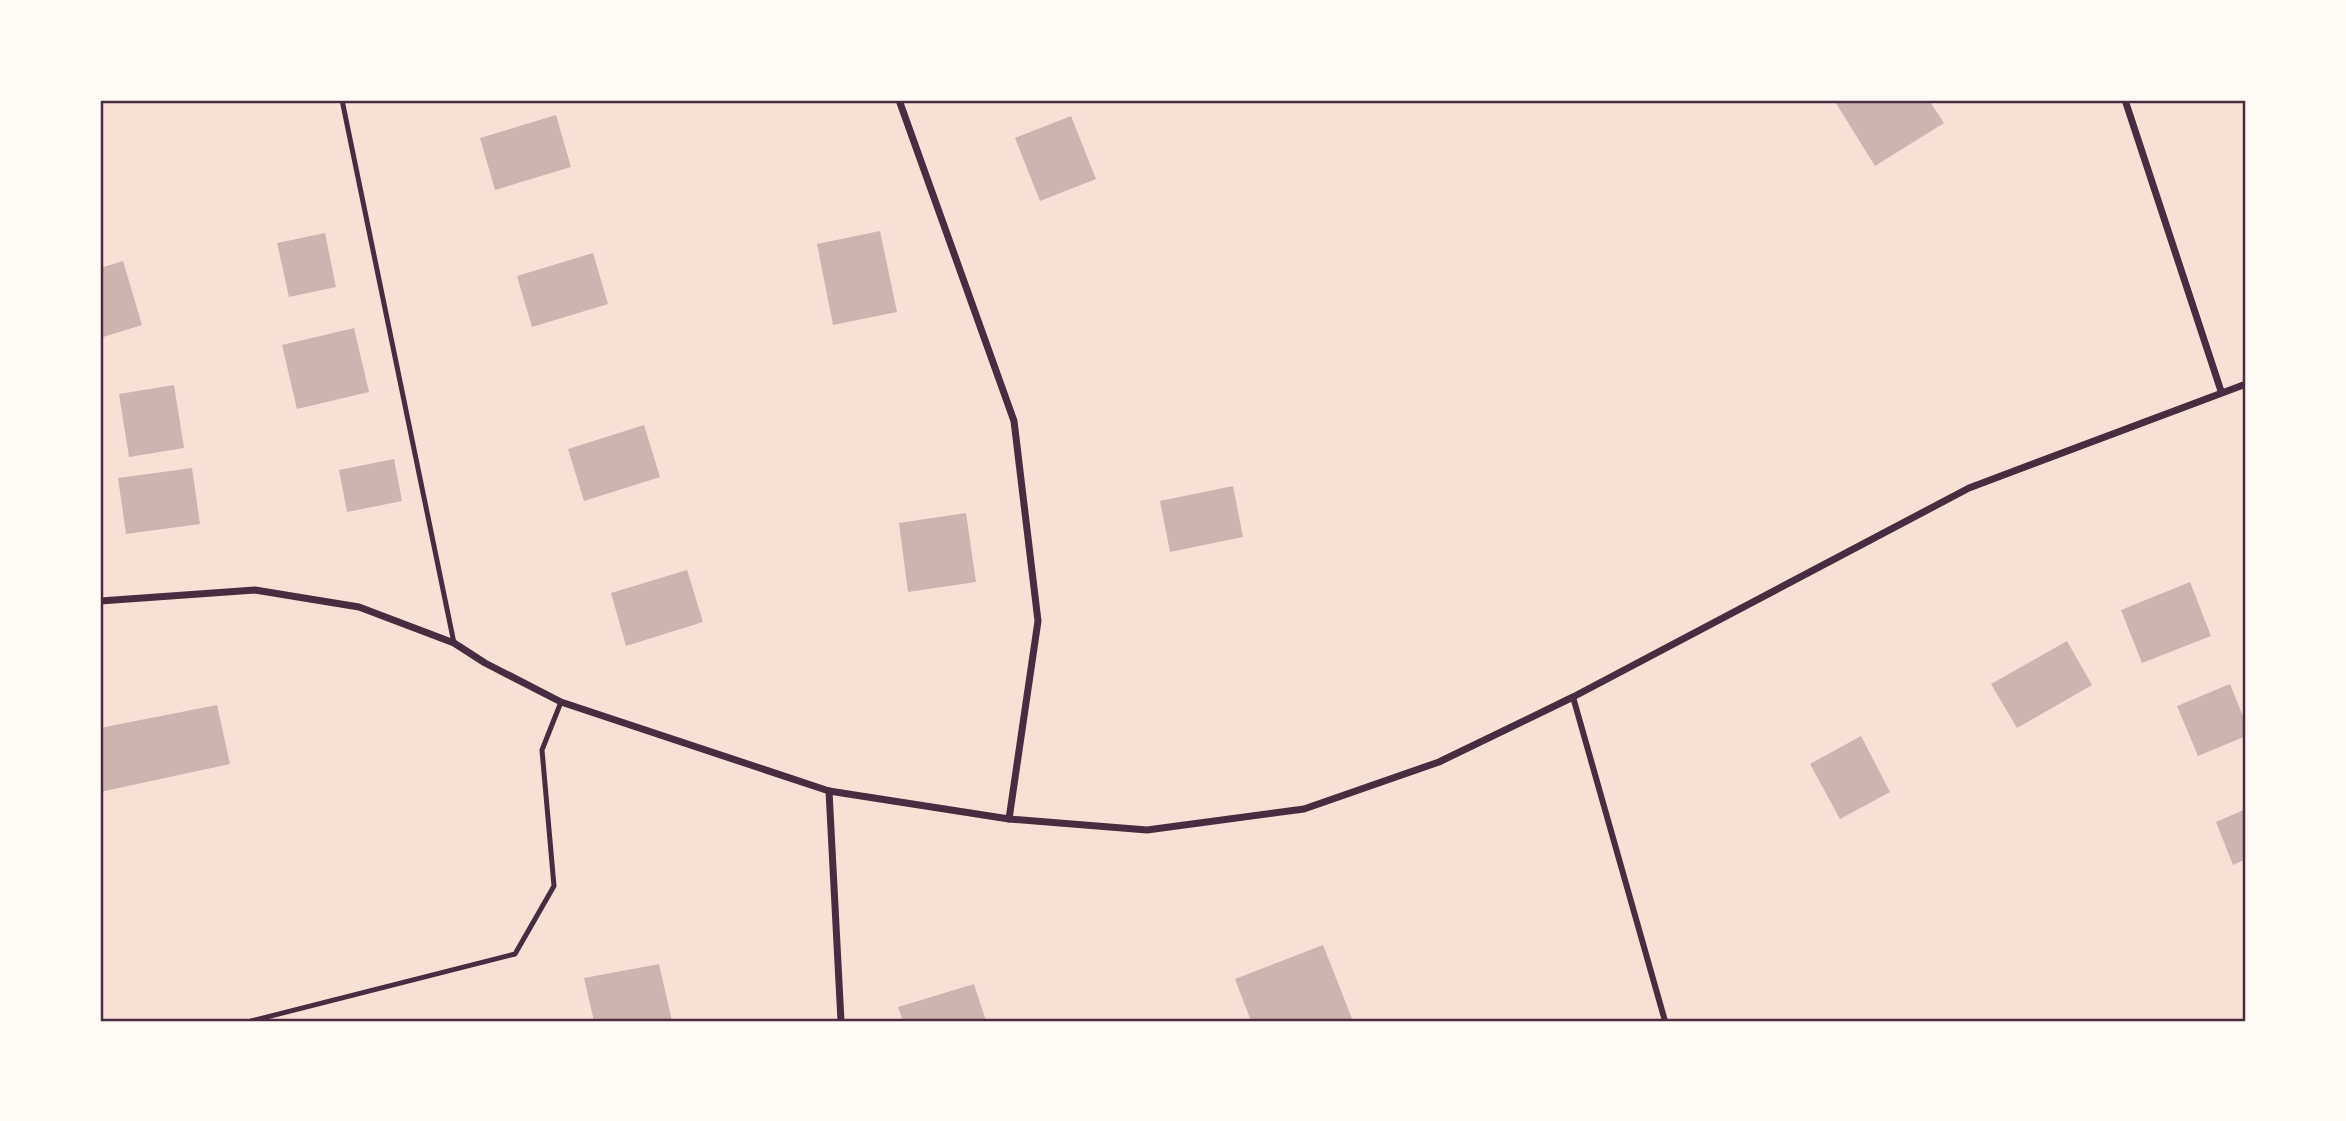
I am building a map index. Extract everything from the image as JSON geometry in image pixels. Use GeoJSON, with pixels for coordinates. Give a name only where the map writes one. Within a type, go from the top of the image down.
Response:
{"type":"FeatureCollection","features":[{"type":"Feature","properties":{"kind":"street"},"geometry":{"type":"LineString","coordinates":[[899,100],[1014,421],[1038,621],[1009,819]]}},
{"type":"Feature","properties":{"kind":"street"},"geometry":{"type":"LineString","coordinates":[[2124,100],[2221,391]]}},
{"type":"Feature","properties":{"kind":"street"},"geometry":{"type":"LineString","coordinates":[[100,601],[255,590],[359,607],[454,643],[485,663],[561,702],[829,791],[1009,819],[1147,830],[1304,809],[1439,762],[1573,697],[1969,488],[2221,391],[2246,384]]}},
{"type":"Feature","properties":{"kind":"street"},"geometry":{"type":"LineString","coordinates":[[1573,697],[1665,1021]]}},
{"type":"Feature","properties":{"kind":"street"},"geometry":{"type":"LineString","coordinates":[[829,791],[841,1021]]}},
{"type":"Feature","properties":{"kind":"lane"},"geometry":{"type":"LineString","coordinates":[[342,100],[454,643]]}},
{"type":"Feature","properties":{"kind":"lane"},"geometry":{"type":"LineString","coordinates":[[251,1021],[515,954],[554,886],[542,750],[561,702]]}},
{"type":"Feature","properties":{"kind":"building"},"geometry":{"type":"Polygon","coordinates":[[[1834,100],[1929,100],[1944,123],[1875,166],[1834,100]]]}},
{"type":"Feature","properties":{"kind":"building"},"geometry":{"type":"Polygon","coordinates":[[[556,115],[571,167],[495,190],[480,138],[556,115]]]}},
{"type":"Feature","properties":{"kind":"building"},"geometry":{"type":"Polygon","coordinates":[[[1071,116],[1096,179],[1040,201],[1015,138],[1071,116]]]}},
{"type":"Feature","properties":{"kind":"building"},"geometry":{"type":"Polygon","coordinates":[[[880,231],[897,312],[833,325],[817,244],[880,231]]]}},
{"type":"Feature","properties":{"kind":"building"},"geometry":{"type":"Polygon","coordinates":[[[325,233],[336,287],[289,297],[277,243],[325,233]]]}},
{"type":"Feature","properties":{"kind":"building"},"geometry":{"type":"Polygon","coordinates":[[[593,253],[608,304],[532,327],[517,276],[593,253]]]}},
{"type":"Feature","properties":{"kind":"building"},"geometry":{"type":"Polygon","coordinates":[[[123,261],[142,325],[100,338],[100,268],[123,261]]]}},
{"type":"Feature","properties":{"kind":"building"},"geometry":{"type":"Polygon","coordinates":[[[354,328],[369,392],[297,409],[282,345],[354,328]]]}},
{"type":"Feature","properties":{"kind":"building"},"geometry":{"type":"Polygon","coordinates":[[[174,385],[184,448],[129,457],[119,394],[174,385]]]}},
{"type":"Feature","properties":{"kind":"building"},"geometry":{"type":"Polygon","coordinates":[[[644,425],[660,477],[584,501],[568,449],[644,425]]]}},
{"type":"Feature","properties":{"kind":"building"},"geometry":{"type":"Polygon","coordinates":[[[394,459],[402,501],[347,512],[339,470],[394,459]]]}},
{"type":"Feature","properties":{"kind":"building"},"geometry":{"type":"Polygon","coordinates":[[[192,468],[200,524],[126,534],[118,478],[192,468]]]}},
{"type":"Feature","properties":{"kind":"building"},"geometry":{"type":"Polygon","coordinates":[[[1233,486],[1243,537],[1170,552],[1160,501],[1233,486]]]}},
{"type":"Feature","properties":{"kind":"building"},"geometry":{"type":"Polygon","coordinates":[[[966,513],[976,582],[908,592],[899,523],[966,513]]]}},
{"type":"Feature","properties":{"kind":"building"},"geometry":{"type":"Polygon","coordinates":[[[687,570],[703,622],[626,646],[611,593],[687,570]]]}},
{"type":"Feature","properties":{"kind":"building"},"geometry":{"type":"Polygon","coordinates":[[[2190,582],[2211,636],[2142,663],[2121,610],[2190,582]]]}},
{"type":"Feature","properties":{"kind":"building"},"geometry":{"type":"Polygon","coordinates":[[[2067,641],[2092,685],[2017,728],[1991,684],[2067,641]]]}},
{"type":"Feature","properties":{"kind":"building"},"geometry":{"type":"Polygon","coordinates":[[[2230,684],[2246,724],[2246,736],[2198,756],[2177,706],[2230,684]]]}},
{"type":"Feature","properties":{"kind":"building"},"geometry":{"type":"Polygon","coordinates":[[[217,705],[230,764],[100,792],[100,728],[217,705]]]}},
{"type":"Feature","properties":{"kind":"building"},"geometry":{"type":"Polygon","coordinates":[[[1861,736],[1890,792],[1840,819],[1810,764],[1861,736]]]}},
{"type":"Feature","properties":{"kind":"building"},"geometry":{"type":"Polygon","coordinates":[[[2246,809],[2246,859],[2233,865],[2216,822],[2246,809]]]}},
{"type":"Feature","properties":{"kind":"building"},"geometry":{"type":"Polygon","coordinates":[[[1323,945],[1353,1021],[1251,1021],[1235,979],[1323,945]]]}},
{"type":"Feature","properties":{"kind":"building"},"geometry":{"type":"Polygon","coordinates":[[[659,964],[672,1021],[594,1021],[584,978],[659,964]]]}},
{"type":"Feature","properties":{"kind":"building"},"geometry":{"type":"Polygon","coordinates":[[[974,984],[986,1021],[903,1021],[898,1007],[974,984]]]}}]}
